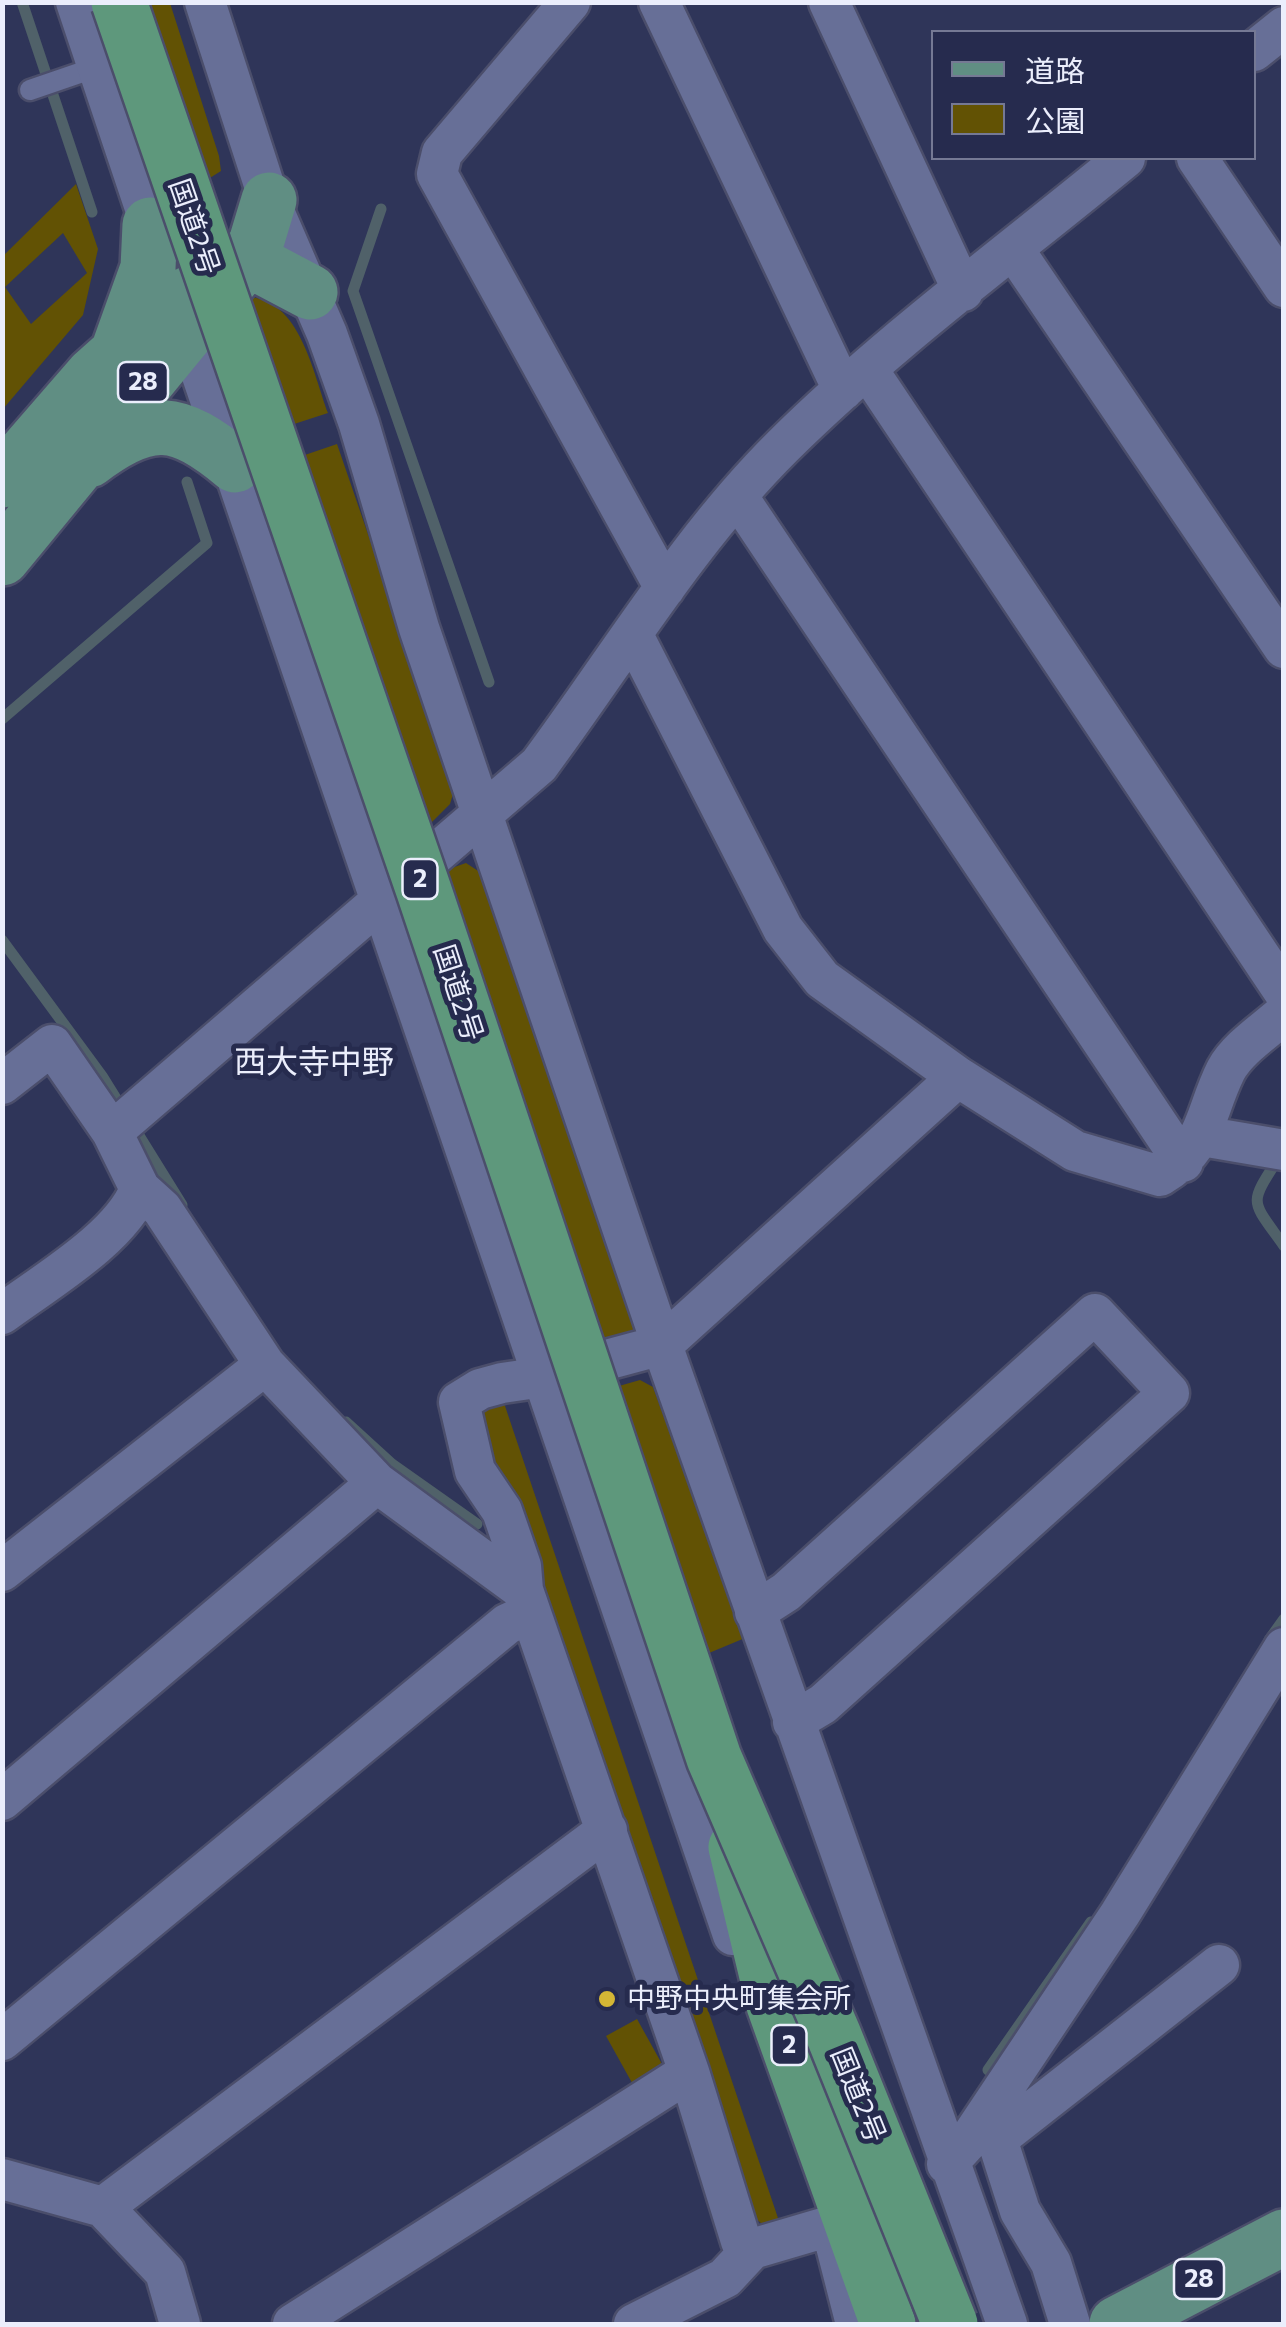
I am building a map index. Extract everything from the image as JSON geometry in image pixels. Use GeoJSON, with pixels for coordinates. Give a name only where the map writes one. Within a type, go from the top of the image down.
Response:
{"type":"FeatureCollection","features":[{"type":"Feature","properties":{"kind":"highway","name":"国道2号"},"geometry":{"type":"LineString","coordinates":[[118,2],[424,891],[714,1758],[774,2005],[888,2324]]}},
{"type":"Feature","properties":{"kind":"highway","name":"国道2号"},"geometry":{"type":"LineString","coordinates":[[714,1758],[834,2036],[950,2324]]}},
{"type":"Feature","properties":{"kind":"main road","name":"28"},"geometry":{"type":"LineString","coordinates":[[2,480],[119,348],[182,316],[241,267],[256,243],[269,200]]}},
{"type":"Feature","properties":{"kind":"main road"},"geometry":{"type":"LineString","coordinates":[[119,348],[139,302],[150,225]]}},
{"type":"Feature","properties":{"kind":"main road"},"geometry":{"type":"LineString","coordinates":[[241,267],[258,264],[310,292]]}},
{"type":"Feature","properties":{"kind":"main road","name":"28"},"geometry":{"type":"LineString","coordinates":[[2,558],[80,467],[182,316]]}},
{"type":"Feature","properties":{"kind":"main road"},"geometry":{"type":"LineString","coordinates":[[80,467],[114,442],[147,426],[186,430],[235,465]]}},
{"type":"Feature","properties":{"kind":"main road","name":"28"},"geometry":{"type":"LineString","coordinates":[[1117,2324],[1284,2237]]}},
{"type":"Feature","properties":{"kind":"street"},"geometry":{"type":"LineString","coordinates":[[76,2],[830,2226],[856,2324]]}},
{"type":"Feature","properties":{"kind":"street"},"geometry":{"type":"LineString","coordinates":[[206,2],[269,200],[310,292],[359,424],[420,628],[662,1345],[1007,2324]]}},
{"type":"Feature","properties":{"kind":"street"},"geometry":{"type":"LineString","coordinates":[[570,2],[442,153],[437,174],[665,588]]}},
{"type":"Feature","properties":{"kind":"street"},"geometry":{"type":"LineString","coordinates":[[658,2],[856,380],[1284,992]]}},
{"type":"Feature","properties":{"kind":"street"},"geometry":{"type":"LineString","coordinates":[[830,2],[963,291]]}},
{"type":"Feature","properties":{"kind":"street"},"geometry":{"type":"LineString","coordinates":[[1256,49],[1284,26]]}},
{"type":"Feature","properties":{"kind":"street"},"geometry":{"type":"LineString","coordinates":[[123,1122],[539,766],[634,637],[665,588],[780,448],[856,380],[1123,160]]}},
{"type":"Feature","properties":{"kind":"street"},"geometry":{"type":"LineString","coordinates":[[1198,160],[1284,288]]}},
{"type":"Feature","properties":{"kind":"street"},"geometry":{"type":"LineString","coordinates":[[1014,250],[1284,648]]}},
{"type":"Feature","properties":{"kind":"street"},"geometry":{"type":"LineString","coordinates":[[738,497],[1193,1149]]}},
{"type":"Feature","properties":{"kind":"street"},"geometry":{"type":"LineString","coordinates":[[634,637],[783,929],[806,961],[822,979],[958,1077],[1075,1151],[1160,1176],[1193,1149],[1227,1068],[1284,1014]]}},
{"type":"Feature","properties":{"kind":"street"},"geometry":{"type":"LineString","coordinates":[[2,1084],[52,1045],[123,1122],[140,1188],[162,1209],[264,1366],[376,1483],[528,1606]]}},
{"type":"Feature","properties":{"kind":"street"},"geometry":{"type":"LineString","coordinates":[[752,2249],[741,2240],[689,2072],[528,1606],[502,1511],[476,1471],[460,1402],[480,1389],[543,1377],[662,1345],[958,1077]]}},
{"type":"Feature","properties":{"kind":"street"},"geometry":{"type":"LineString","coordinates":[[1193,1149],[1282,1149]]}},
{"type":"Feature","properties":{"kind":"street"},"geometry":{"type":"LineString","coordinates":[[2,1314],[117,1225],[140,1188]]}},
{"type":"Feature","properties":{"kind":"street"},"geometry":{"type":"LineString","coordinates":[[755,1612],[786,1592],[1095,1314],[1169,1393],[823,1704],[793,1722]]}},
{"type":"Feature","properties":{"kind":"street"},"geometry":{"type":"LineString","coordinates":[[2,1571],[264,1366]]}},
{"type":"Feature","properties":{"kind":"street"},"geometry":{"type":"LineString","coordinates":[[2,1800],[376,1483]]}},
{"type":"Feature","properties":{"kind":"street"},"geometry":{"type":"LineString","coordinates":[[2,2040],[507,1624],[520,1618],[528,1606]]}},
{"type":"Feature","properties":{"kind":"street"},"geometry":{"type":"LineString","coordinates":[[948,2164],[1120,1914],[1284,1648]]}},
{"type":"Feature","properties":{"kind":"street"},"geometry":{"type":"LineString","coordinates":[[103,2207],[607,1830]]}},
{"type":"Feature","properties":{"kind":"street"},"geometry":{"type":"LineString","coordinates":[[1070,2324],[1052,2263],[1020,2211],[997,2139],[1218,1965]]}},
{"type":"Feature","properties":{"kind":"street"},"geometry":{"type":"LineString","coordinates":[[293,2324],[689,2072]]}},
{"type":"Feature","properties":{"kind":"street"},"geometry":{"type":"LineString","coordinates":[[2,2179],[103,2207],[165,2272],[180,2324]]}},
{"type":"Feature","properties":{"kind":"street"},"geometry":{"type":"LineString","coordinates":[[634,2324],[725,2278],[752,2249],[830,2226]]}},
{"type":"Feature","properties":{"kind":"lane"},"geometry":{"type":"LineString","coordinates":[[42,86],[97,67]]}},
{"type":"Feature","properties":{"kind":"green space"},"geometry":{"type":"Polygon","coordinates":[[[147,3],[170,3],[219,156],[221,171],[205,181],[147,3]]]}},
{"type":"Feature","properties":{"kind":"green space"},"geometry":{"type":"Polygon","coordinates":[[[76,184],[98,249],[83,315],[3,409],[3,256],[76,184]],[[63,233],[5,287],[31,324],[87,273],[63,233]]]}},
{"type":"Feature","properties":{"kind":"green space"},"geometry":{"type":"Polygon","coordinates":[[[247,297],[280,310],[292,324],[310,359],[328,413],[288,426],[247,297]]]}},
{"type":"Feature","properties":{"kind":"green space"},"geometry":{"type":"Polygon","coordinates":[[[337,444],[455,787],[450,804],[426,828],[299,457],[337,444]]]}},
{"type":"Feature","properties":{"kind":"green space"},"geometry":{"type":"Polygon","coordinates":[[[466,863],[492,880],[637,1318],[633,1333],[605,1349],[443,871],[466,863]]]}},
{"type":"Feature","properties":{"kind":"green space"},"geometry":{"type":"Polygon","coordinates":[[[640,1380],[653,1387],[745,1638],[709,1653],[619,1386],[640,1380]]]}},
{"type":"Feature","properties":{"kind":"green space"},"geometry":{"type":"Polygon","coordinates":[[[503,1400],[780,2224],[762,2224],[754,2217],[479,1427],[487,1403],[503,1400]]]}},
{"type":"Feature","properties":{"kind":"green space"},"geometry":{"type":"Polygon","coordinates":[[[637,2019],[667,2073],[636,2090],[606,2036],[637,2019]]]}},
{"type":"Feature","properties":{"kind":"waterway"},"geometry":{"type":"LineString","coordinates":[[22,2],[92,212]]}},
{"type":"Feature","properties":{"kind":"waterway"},"geometry":{"type":"LineString","coordinates":[[381,209],[353,291],[489,682]]}},
{"type":"Feature","properties":{"kind":"waterway"},"geometry":{"type":"LineString","coordinates":[[2,719],[207,543],[187,482]]}},
{"type":"Feature","properties":{"kind":"waterway"},"geometry":{"type":"LineString","coordinates":[[2,940],[102,1076],[182,1205]]}},
{"type":"Feature","properties":{"kind":"waterway"},"geometry":{"type":"LineString","coordinates":[[1280,1156],[1262,1184],[1257,1202],[1284,1246]]}},
{"type":"Feature","properties":{"kind":"waterway"},"geometry":{"type":"LineString","coordinates":[[346,1422],[392,1464],[477,1524]]}},
{"type":"Feature","properties":{"kind":"waterway"},"geometry":{"type":"LineString","coordinates":[[1269,1640],[1284,1619]]}},
{"type":"Feature","properties":{"kind":"waterway"},"geometry":{"type":"LineString","coordinates":[[988,2070],[1091,1922]]}},
{"type":"Feature","properties":{"kind":"place","name":"中野中央町集会所"},"geometry":{"type":"Point","coordinates":[607,1999]}},
{"type":"Feature","properties":{"kind":"district","name":"西大寺中野"},"geometry":{"type":"Point","coordinates":[314,1062]}}]}
